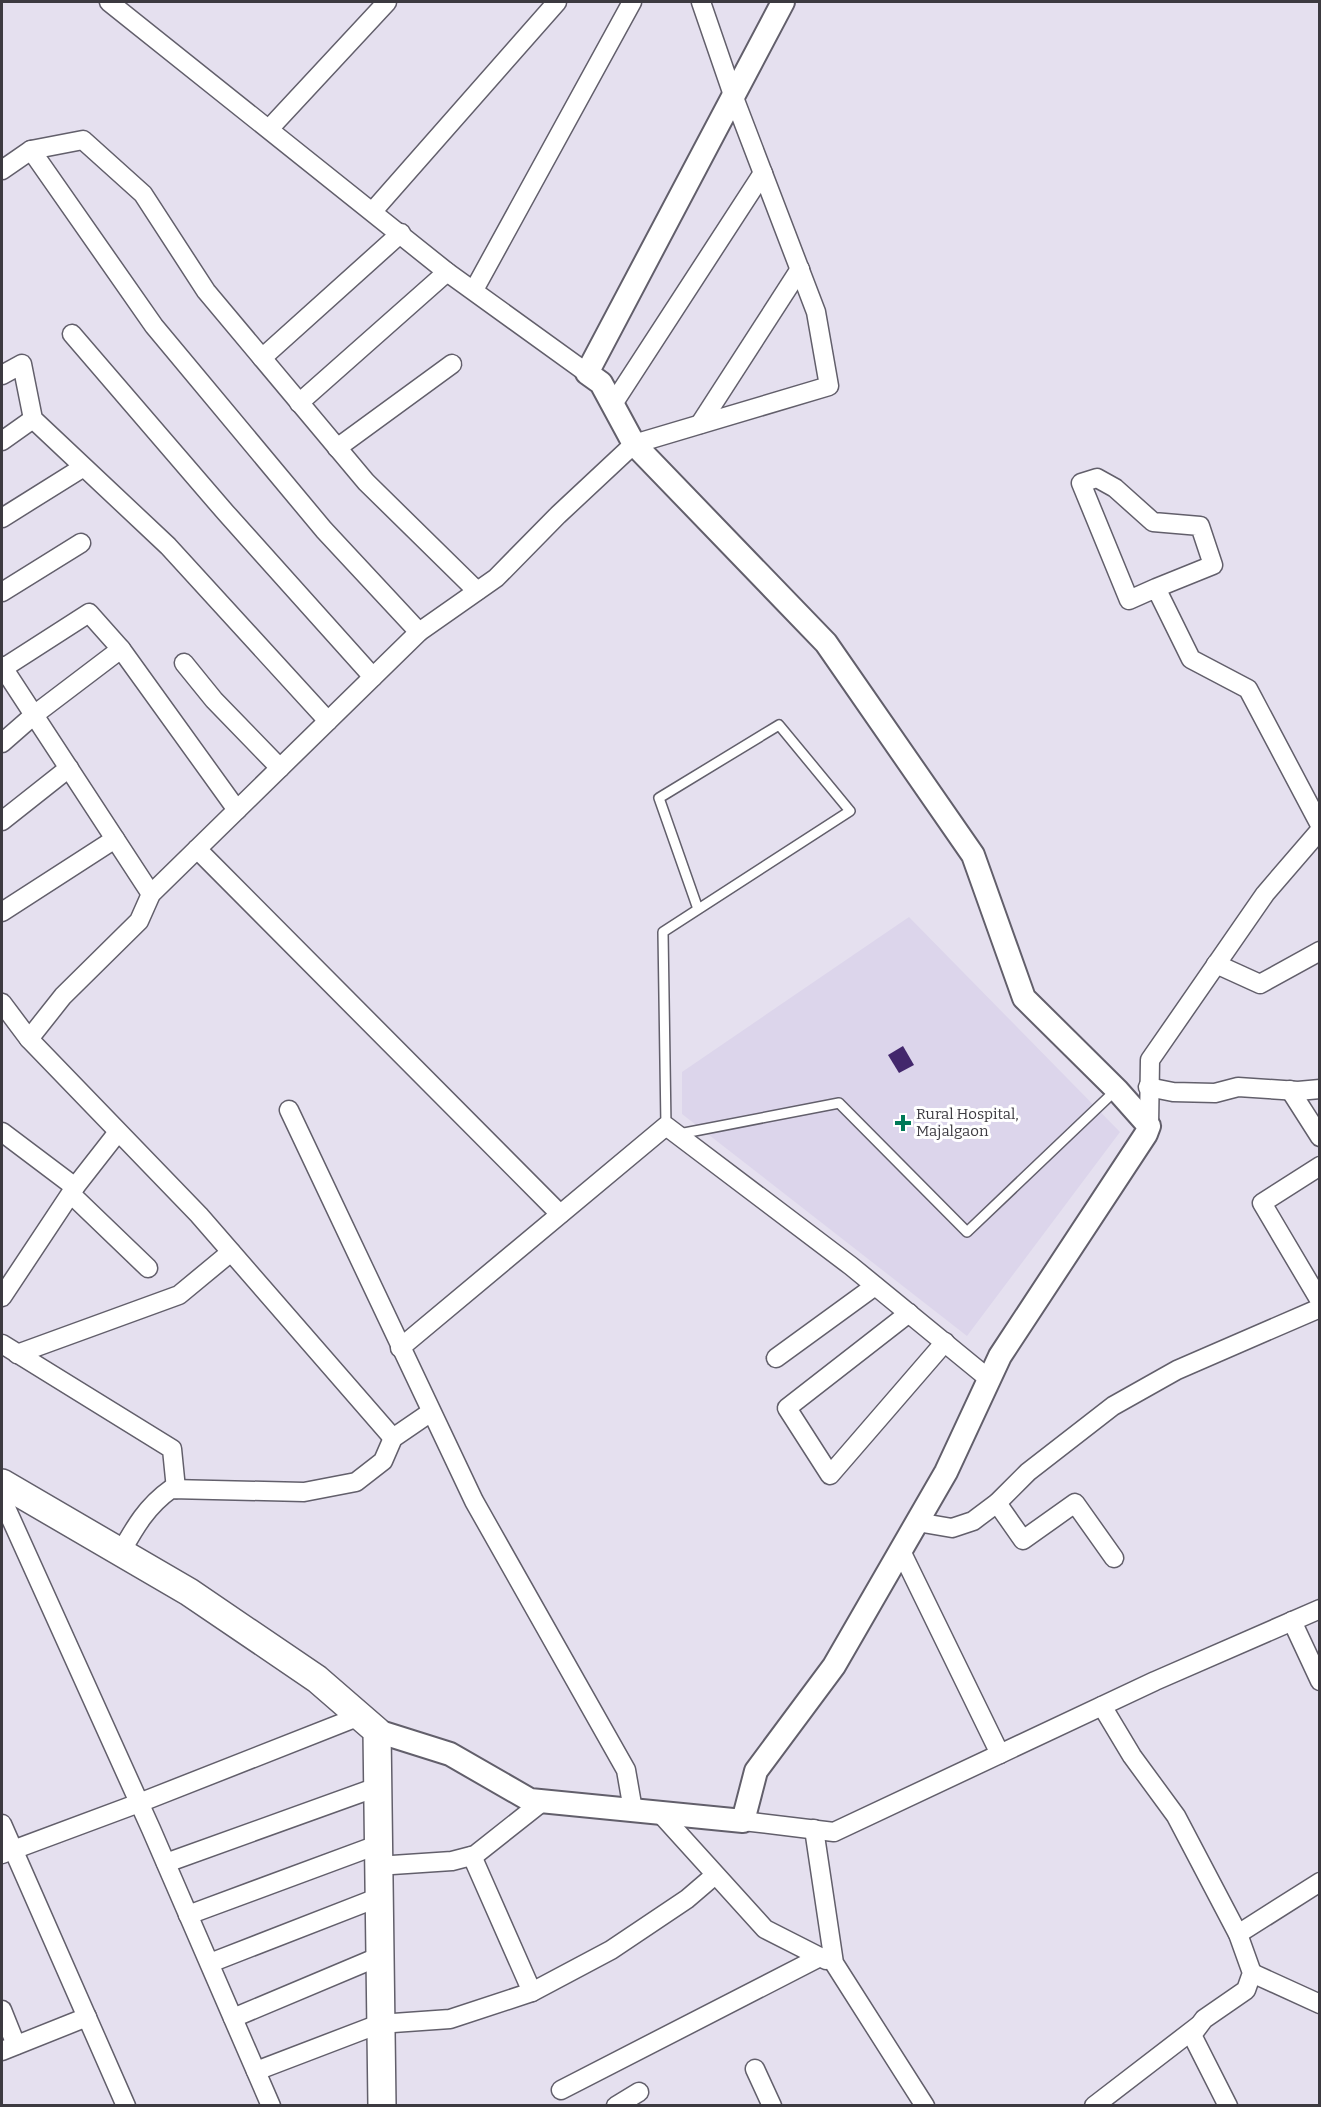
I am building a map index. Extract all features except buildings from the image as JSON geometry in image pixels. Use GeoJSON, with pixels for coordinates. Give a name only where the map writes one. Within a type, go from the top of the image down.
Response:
{"type":"FeatureCollection","features":[{"type":"Feature","properties":{"kind":"main road"},"geometry":{"type":"LineString","coordinates":[[2,1483],[189,1592],[317,1679],[368,1724],[377,1787],[382,2106]]}},
{"type":"Feature","properties":{"kind":"street"},"geometry":{"type":"LineString","coordinates":[[109,2],[447,272],[601,383],[634,444],[826,643],[973,855],[1024,998],[1149,1126]]}},
{"type":"Feature","properties":{"kind":"street"},"geometry":{"type":"LineString","coordinates":[[269,129],[387,2]]}},
{"type":"Feature","properties":{"kind":"street"},"geometry":{"type":"LineString","coordinates":[[373,211],[557,2]]}},
{"type":"Feature","properties":{"kind":"street"},"geometry":{"type":"LineString","coordinates":[[474,290],[632,2]]}},
{"type":"Feature","properties":{"kind":"street"},"geometry":{"type":"LineString","coordinates":[[29,1039],[63,996],[139,921],[151,894],[419,632],[496,578],[558,515],[634,444],[829,386],[816,312],[733,94],[702,2]]}},
{"type":"Feature","properties":{"kind":"street"},"geometry":{"type":"LineString","coordinates":[[588,373],[783,2]]}},
{"type":"Feature","properties":{"kind":"street"},"geometry":{"type":"LineString","coordinates":[[2,170],[31,150],[83,140],[142,194],[206,291],[366,482],[477,591]]}},
{"type":"Feature","properties":{"kind":"street"},"geometry":{"type":"LineString","coordinates":[[31,150],[154,326],[324,530],[419,632]]}},
{"type":"Feature","properties":{"kind":"street"},"geometry":{"type":"LineString","coordinates":[[613,404],[763,174]]}},
{"type":"Feature","properties":{"kind":"street"},"geometry":{"type":"LineString","coordinates":[[262,358],[401,233]]}},
{"type":"Feature","properties":{"kind":"street"},"geometry":{"type":"LineString","coordinates":[[700,424],[800,269]]}},
{"type":"Feature","properties":{"kind":"street"},"geometry":{"type":"LineString","coordinates":[[300,403],[447,272]]}},
{"type":"Feature","properties":{"kind":"street"},"geometry":{"type":"LineString","coordinates":[[72,334],[226,513],[373,677]]}},
{"type":"Feature","properties":{"kind":"street"},"geometry":{"type":"LineString","coordinates":[[2,375],[22,364],[33,419],[82,468],[168,546],[328,721]]}},
{"type":"Feature","properties":{"kind":"street"},"geometry":{"type":"LineString","coordinates":[[337,448],[452,364]]}},
{"type":"Feature","properties":{"kind":"street"},"geometry":{"type":"LineString","coordinates":[[2,441],[33,419]]}},
{"type":"Feature","properties":{"kind":"street"},"geometry":{"type":"LineString","coordinates":[[2,518],[82,468]]}},
{"type":"Feature","properties":{"kind":"street"},"geometry":{"type":"LineString","coordinates":[[1097,478],[1115,488],[1153,522],[1200,526],[1213,565],[1156,588],[1129,600],[1081,483],[1097,478]]}},
{"type":"Feature","properties":{"kind":"street"},"geometry":{"type":"LineString","coordinates":[[2,592],[81,543]]}},
{"type":"Feature","properties":{"kind":"street"},"geometry":{"type":"LineString","coordinates":[[1156,588],[1191,658],[1248,689],[1320,825]]}},
{"type":"Feature","properties":{"kind":"street"},"geometry":{"type":"LineString","coordinates":[[151,894],[2,668],[89,613],[120,649],[237,810]]}},
{"type":"Feature","properties":{"kind":"street"},"geometry":{"type":"LineString","coordinates":[[2,743],[33,715],[120,649]]}},
{"type":"Feature","properties":{"kind":"street"},"geometry":{"type":"LineString","coordinates":[[184,663],[214,700],[280,768]]}},
{"type":"Feature","properties":{"kind":"street"},"geometry":{"type":"LineString","coordinates":[[2,821],[69,768]]}},
{"type":"Feature","properties":{"kind":"street"},"geometry":{"type":"LineString","coordinates":[[743,1821],[756,1772],[834,1666],[946,1472],[1000,1356],[1146,1134],[1149,1126],[1150,1060],[1265,894],[1320,830]]}},
{"type":"Feature","properties":{"kind":"street"},"geometry":{"type":"LineString","coordinates":[[2,912],[115,839]]}},
{"type":"Feature","properties":{"kind":"street"},"geometry":{"type":"LineString","coordinates":[[197,849],[560,1214]]}},
{"type":"Feature","properties":{"kind":"street"},"geometry":{"type":"LineString","coordinates":[[1216,964],[1260,984],[1320,951]]}},
{"type":"Feature","properties":{"kind":"street"},"geometry":{"type":"LineString","coordinates":[[2,1003],[29,1039],[231,1252],[393,1438]]}},
{"type":"Feature","properties":{"kind":"street"},"geometry":{"type":"LineString","coordinates":[[1149,1087],[1173,1092],[1215,1093],[1238,1087],[1320,1089]]}},
{"type":"Feature","properties":{"kind":"street"},"geometry":{"type":"LineString","coordinates":[[1290,1090],[1320,1137]]}},
{"type":"Feature","properties":{"kind":"street"},"geometry":{"type":"LineString","coordinates":[[289,1110],[474,1501],[626,1770],[633,1810]]}},
{"type":"Feature","properties":{"kind":"street"},"geometry":{"type":"LineString","coordinates":[[400,1348],[560,1214],[671,1130],[875,1286],[989,1379]]}},
{"type":"Feature","properties":{"kind":"street"},"geometry":{"type":"LineString","coordinates":[[2,1132],[73,1191],[148,1268]]}},
{"type":"Feature","properties":{"kind":"street"},"geometry":{"type":"LineString","coordinates":[[2,1297],[73,1191],[118,1132]]}},
{"type":"Feature","properties":{"kind":"street"},"geometry":{"type":"LineString","coordinates":[[1320,1166],[1262,1203],[1320,1301]]}},
{"type":"Feature","properties":{"kind":"street"},"geometry":{"type":"LineString","coordinates":[[9,1349],[179,1295],[231,1252]]}},
{"type":"Feature","properties":{"kind":"street"},"geometry":{"type":"LineString","coordinates":[[776,1358],[875,1286]]}},
{"type":"Feature","properties":{"kind":"street"},"geometry":{"type":"LineString","coordinates":[[917,1522],[952,1528],[973,1521],[997,1503],[1028,1472],[1113,1406],[1177,1370],[1320,1308]]}},
{"type":"Feature","properties":{"kind":"street"},"geometry":{"type":"LineString","coordinates":[[909,1313],[788,1407],[830,1475],[945,1342]]}},
{"type":"Feature","properties":{"kind":"street"},"geometry":{"type":"LineString","coordinates":[[9,1349],[172,1449],[176,1489]]}},
{"type":"Feature","properties":{"kind":"street"},"geometry":{"type":"LineString","coordinates":[[121,1552],[136,1523],[156,1500],[171,1489],[303,1492],[356,1482],[383,1461],[393,1438],[431,1412]]}},
{"type":"Feature","properties":{"kind":"street"},"geometry":{"type":"LineString","coordinates":[[2,1499],[210,1963],[256,2071],[264,2104]]}},
{"type":"Feature","properties":{"kind":"street"},"geometry":{"type":"LineString","coordinates":[[997,1503],[1023,1539],[1076,1503],[1114,1558]]}},
{"type":"Feature","properties":{"kind":"street"},"geometry":{"type":"LineString","coordinates":[[901,1551],[1000,1754]]}},
{"type":"Feature","properties":{"kind":"street"},"geometry":{"type":"LineString","coordinates":[[7,1852],[139,1803],[368,1724],[450,1754],[530,1800],[834,1832],[1102,1706],[1320,1609]]}},
{"type":"Feature","properties":{"kind":"street"},"geometry":{"type":"LineString","coordinates":[[1292,1621],[1320,1681]]}},
{"type":"Feature","properties":{"kind":"street"},"geometry":{"type":"LineString","coordinates":[[1102,1706],[1132,1756],[1176,1816],[1238,1934],[1252,1973],[1246,1990],[1204,2019],[1192,2035],[1228,2106]]}},
{"type":"Feature","properties":{"kind":"street"},"geometry":{"type":"LineString","coordinates":[[166,1863],[377,1787]]}},
{"type":"Feature","properties":{"kind":"street"},"geometry":{"type":"LineString","coordinates":[[188,1915],[377,1855],[452,1861],[472,1856],[543,1802]]}},
{"type":"Feature","properties":{"kind":"street"},"geometry":{"type":"LineString","coordinates":[[659,1812],[765,1929],[827,1960]]}},
{"type":"Feature","properties":{"kind":"street"},"geometry":{"type":"LineString","coordinates":[[2,1824],[7,1852],[87,2017],[126,2106]]}},
{"type":"Feature","properties":{"kind":"street"},"geometry":{"type":"LineString","coordinates":[[814,1829],[827,1960],[925,2106]]}},
{"type":"Feature","properties":{"kind":"street"},"geometry":{"type":"LineString","coordinates":[[472,1856],[532,1992]]}},
{"type":"Feature","properties":{"kind":"street"},"geometry":{"type":"LineString","coordinates":[[256,2071],[379,2024],[450,2019],[532,1992],[611,1950],[687,1899],[715,1875]]}},
{"type":"Feature","properties":{"kind":"street"},"geometry":{"type":"LineString","coordinates":[[1238,1934],[1320,1882]]}},
{"type":"Feature","properties":{"kind":"street"},"geometry":{"type":"LineString","coordinates":[[210,1963],[377,1898]]}},
{"type":"Feature","properties":{"kind":"street"},"geometry":{"type":"LineString","coordinates":[[233,2018],[378,1957]]}},
{"type":"Feature","properties":{"kind":"street"},"geometry":{"type":"LineString","coordinates":[[561,2090],[827,1960]]}},
{"type":"Feature","properties":{"kind":"street"},"geometry":{"type":"LineString","coordinates":[[1252,1973],[1320,2004]]}},
{"type":"Feature","properties":{"kind":"street"},"geometry":{"type":"LineString","coordinates":[[2,2010],[9,2048],[87,2017]]}},
{"type":"Feature","properties":{"kind":"street"},"geometry":{"type":"LineString","coordinates":[[1094,2106],[1198,2026]]}},
{"type":"Feature","properties":{"kind":"street"},"geometry":{"type":"LineString","coordinates":[[755,2069],[771,2106]]}},
{"type":"Feature","properties":{"kind":"street"},"geometry":{"type":"LineString","coordinates":[[616,2106],[639,2092]]}},
{"type":"Feature","properties":{"kind":"lane"},"geometry":{"type":"LineString","coordinates":[[698,909],[659,798],[779,725],[850,811],[663,932],[671,1130],[839,1103],[967,1232],[1116,1090]]}},
{"type":"Feature","properties":{"kind":"shaded area","name":"Rural Hospital, Majalgaon"},"geometry":{"type":"Polygon","coordinates":[[[909,917],[1120,1132],[967,1336],[682,1114],[682,1072],[909,917]]]}},
{"type":"Feature","properties":{"kind":"place","name":"Rural Hospital, Majalgaon"},"geometry":{"type":"Point","coordinates":[903,1123]}}]}
